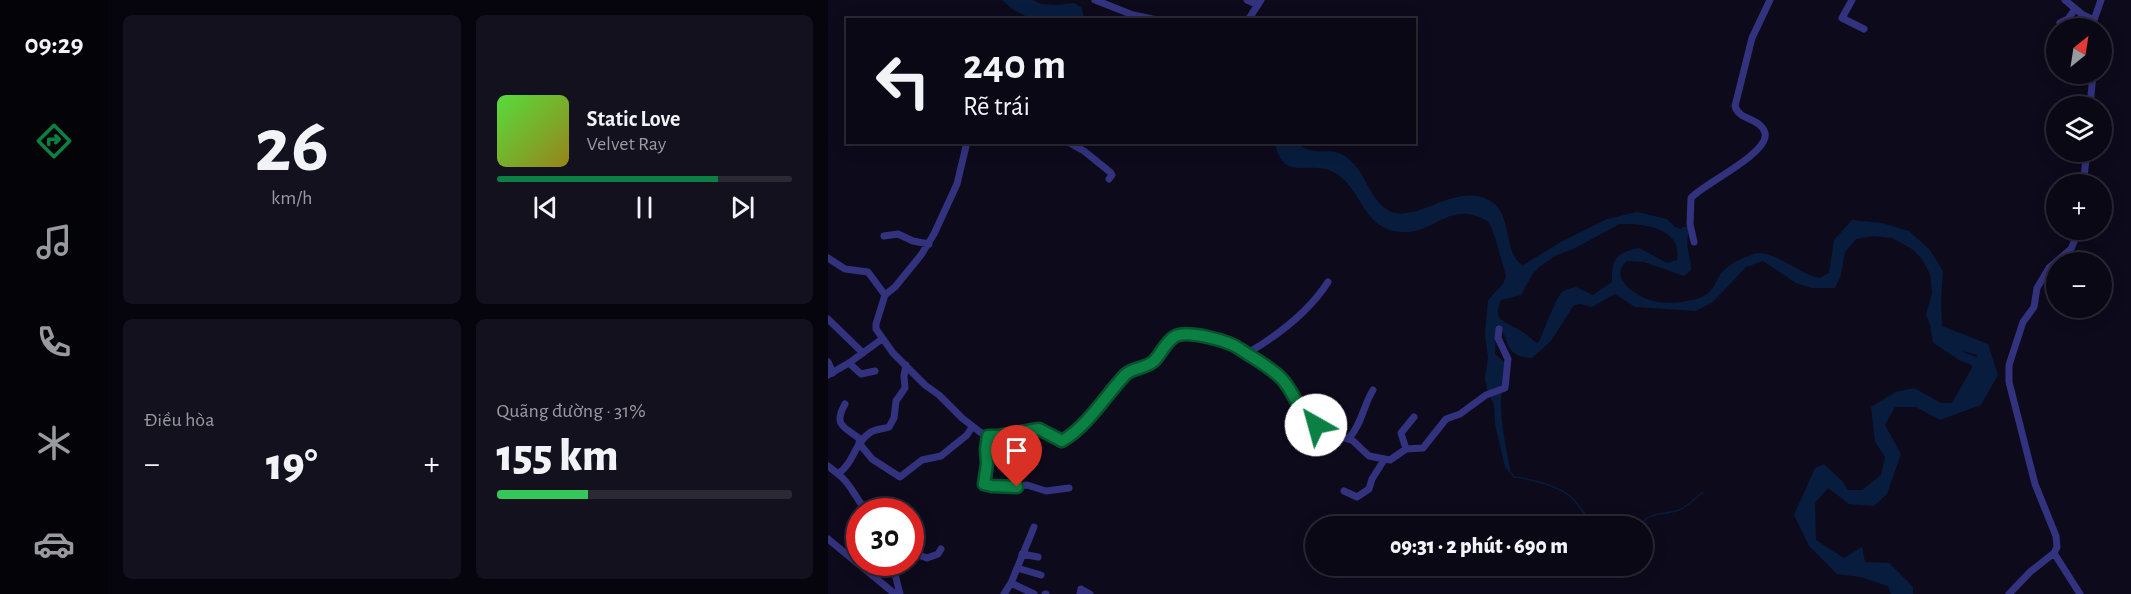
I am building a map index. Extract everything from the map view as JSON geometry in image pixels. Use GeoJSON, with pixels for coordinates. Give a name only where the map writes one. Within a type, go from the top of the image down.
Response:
{"type":"FeatureCollection","features":[{"type":"Feature","properties":{"kind":"street"},"geometry":{"type":"LineString","coordinates":[[1095,0],[1133,15],[1147,18]]}},
{"type":"Feature","properties":{"kind":"street"},"geometry":{"type":"LineString","coordinates":[[1247,0],[1259,3],[1249,18]]}},
{"type":"Feature","properties":{"kind":"street"},"geometry":{"type":"LineString","coordinates":[[1694,242],[1690,224],[1690,198],[1743,161],[1762,146],[1765,139],[1761,126],[1739,114],[1735,106],[1752,38],[1770,0]]}},
{"type":"Feature","properties":{"kind":"street"},"geometry":{"type":"LineString","coordinates":[[1852,0],[1842,18],[1864,29]]}},
{"type":"Feature","properties":{"kind":"street"},"geometry":{"type":"LineString","coordinates":[[2065,0],[2087,18]]}},
{"type":"Feature","properties":{"kind":"street"},"geometry":{"type":"LineString","coordinates":[[2096,18],[2101,0]]}},
{"type":"Feature","properties":{"kind":"street"},"geometry":{"type":"LineString","coordinates":[[2069,18],[2075,9]]}},
{"type":"Feature","properties":{"kind":"street"},"geometry":{"type":"LineString","coordinates":[[967,144],[956,187],[929,244],[895,287],[885,295],[876,329],[882,339],[925,385],[939,394],[972,428],[988,436],[1039,429],[1062,441],[1081,425],[1125,375],[1136,368],[1150,364],[1169,341],[1179,335],[1190,334],[1225,341],[1238,347],[1283,380],[1310,422],[1340,437],[1349,438],[1369,456],[1390,460],[1406,449],[1423,448],[1443,421],[1460,414],[1486,395],[1504,390],[1508,359],[1498,339],[1499,329]]}},
{"type":"Feature","properties":{"kind":"street"},"geometry":{"type":"LineString","coordinates":[[1072,144],[1110,172],[1112,176],[1109,179]]}},
{"type":"Feature","properties":{"kind":"street"},"geometry":{"type":"LineString","coordinates":[[884,236],[898,234],[913,241],[929,244]]}},
{"type":"Feature","properties":{"kind":"street"},"geometry":{"type":"LineString","coordinates":[[2009,594],[2030,572],[2054,553],[2057,539],[2035,484],[2008,374],[2022,326],[2034,307],[2037,288],[2049,268],[2071,249],[2075,240]]}},
{"type":"Feature","properties":{"kind":"street"},"geometry":{"type":"LineString","coordinates":[[828,258],[845,269],[868,272],[885,295]]}},
{"type":"Feature","properties":{"kind":"street"},"geometry":{"type":"LineString","coordinates":[[1246,354],[1265,343],[1305,311],[1328,282]]}},
{"type":"Feature","properties":{"kind":"street"},"geometry":{"type":"LineString","coordinates":[[828,319],[863,353]]}},
{"type":"Feature","properties":{"kind":"street"},"geometry":{"type":"LineString","coordinates":[[828,362],[830,374],[882,339]]}},
{"type":"Feature","properties":{"kind":"street"},"geometry":{"type":"LineString","coordinates":[[849,363],[861,374],[875,371]]}},
{"type":"Feature","properties":{"kind":"street"},"geometry":{"type":"LineString","coordinates":[[857,498],[848,483],[832,471],[852,459],[860,442],[874,431],[891,425],[896,401],[905,388],[906,365]]}},
{"type":"Feature","properties":{"kind":"street"},"geometry":{"type":"LineString","coordinates":[[1349,438],[1360,424],[1360,418],[1373,390]]}},
{"type":"Feature","properties":{"kind":"street"},"geometry":{"type":"LineString","coordinates":[[845,404],[839,421],[843,427],[860,442],[872,459],[902,476],[922,460],[941,456],[962,440],[972,428]]}},
{"type":"Feature","properties":{"kind":"street"},"geometry":{"type":"LineString","coordinates":[[1406,449],[1401,433],[1414,417]]}},
{"type":"Feature","properties":{"kind":"street"},"geometry":{"type":"LineString","coordinates":[[988,436],[984,482],[986,486],[1027,485],[1046,491],[1069,488]]}},
{"type":"Feature","properties":{"kind":"street"},"geometry":{"type":"LineString","coordinates":[[1344,491],[1357,497],[1365,493],[1384,460]]}},
{"type":"Feature","properties":{"kind":"street"},"geometry":{"type":"LineString","coordinates":[[1004,594],[1011,583],[1034,527]]}},
{"type":"Feature","properties":{"kind":"street"},"geometry":{"type":"LineString","coordinates":[[828,539],[898,594]]}},
{"type":"Feature","properties":{"kind":"street"},"geometry":{"type":"LineString","coordinates":[[924,557],[938,554],[941,549]]}},
{"type":"Feature","properties":{"kind":"street"},"geometry":{"type":"LineString","coordinates":[[2054,553],[2080,594]]}},
{"type":"Feature","properties":{"kind":"street"},"geometry":{"type":"LineString","coordinates":[[1022,554],[1038,557]]}},
{"type":"Feature","properties":{"kind":"street"},"geometry":{"type":"LineString","coordinates":[[1017,568],[1041,575]]}},
{"type":"Feature","properties":{"kind":"street"},"geometry":{"type":"LineString","coordinates":[[895,576],[898,594]]}},
{"type":"Feature","properties":{"kind":"street"},"geometry":{"type":"LineString","coordinates":[[1011,583],[1034,594]]}},
{"type":"Feature","properties":{"kind":"street"},"geometry":{"type":"LineString","coordinates":[[1080,594],[1081,589],[1090,594]]}},
{"type":"Feature","properties":{"kind":"water"},"geometry":{"type":"Polygon","coordinates":[[[1002,0],[1033,0],[1041,4],[1058,5],[1074,3],[1081,7],[1085,18],[1029,18],[1012,9],[1002,0]]]}},
{"type":"Feature","properties":{"kind":"water"},"geometry":{"type":"Polygon","coordinates":[[[1275,144],[1296,144],[1311,150],[1335,152],[1342,155],[1357,168],[1380,204],[1395,213],[1417,211],[1454,198],[1467,196],[1480,197],[1492,202],[1503,216],[1513,253],[1523,265],[1561,242],[1607,219],[1637,212],[1667,219],[1675,227],[1681,229],[1687,227],[1689,233],[1687,247],[1691,270],[1684,276],[1644,262],[1627,261],[1621,268],[1620,275],[1628,288],[1635,293],[1658,302],[1690,301],[1703,297],[1728,266],[1757,253],[1775,257],[1819,278],[1829,273],[1834,240],[1852,220],[1882,223],[1909,231],[1930,250],[1943,271],[1942,326],[1988,344],[1998,375],[1981,405],[1940,420],[1916,407],[1895,407],[1885,425],[1901,454],[1887,494],[1874,506],[1849,504],[1828,488],[1815,503],[1816,540],[1844,558],[1862,547],[1865,562],[1889,563],[1913,587],[1913,594],[1891,594],[1888,586],[1860,577],[1837,574],[1809,546],[1794,515],[1815,468],[1824,464],[1848,490],[1862,490],[1881,475],[1885,457],[1875,442],[1871,407],[1896,392],[1914,388],[1941,403],[1952,403],[1973,366],[1977,355],[1951,348],[1934,335],[1926,314],[1932,293],[1930,274],[1922,259],[1912,249],[1892,238],[1873,236],[1856,239],[1845,252],[1841,275],[1835,288],[1812,288],[1796,283],[1763,261],[1746,267],[1713,302],[1696,311],[1635,307],[1615,294],[1592,307],[1574,305],[1551,341],[1532,358],[1515,354],[1501,329],[1496,325],[1495,354],[1504,362],[1501,408],[1511,474],[1505,467],[1495,424],[1494,405],[1485,379],[1488,357],[1485,334],[1488,300],[1503,284],[1506,276],[1489,222],[1464,214],[1453,215],[1414,231],[1389,230],[1371,217],[1346,181],[1337,174],[1318,168],[1292,167],[1279,156],[1275,144]],[[1620,224],[1557,255],[1539,267],[1521,295],[1501,300],[1498,307],[1499,317],[1537,343],[1562,292],[1576,287],[1593,295],[1612,282],[1614,262],[1625,252],[1639,248],[1667,263],[1677,260],[1677,249],[1668,234],[1639,225],[1620,224]]]}},
{"type":"Feature","properties":{"kind":"waterway"},"geometry":{"type":"LineString","coordinates":[[1935,328],[1937,340],[1963,357],[1974,361],[1980,371]]}},
{"type":"Feature","properties":{"kind":"waterway"},"geometry":{"type":"LineString","coordinates":[[1511,473],[1514,477],[1528,479],[1560,490],[1567,494],[1587,516]]}},
{"type":"Feature","properties":{"kind":"waterway"},"geometry":{"type":"LineString","coordinates":[[1651,516],[1682,509],[1703,492]]}},
{"type":"Feature","properties":{"kind":"route"},"geometry":{"type":"LineString","coordinates":[[1017,487],[986,486],[984,484],[988,436],[1039,429],[1062,441],[1068,438],[1114,390],[1125,375],[1136,368],[1150,364],[1169,341],[1179,335],[1190,334],[1217,339],[1238,347],[1280,377],[1295,395],[1300,408],[1310,422],[1316,425]]}}]}
